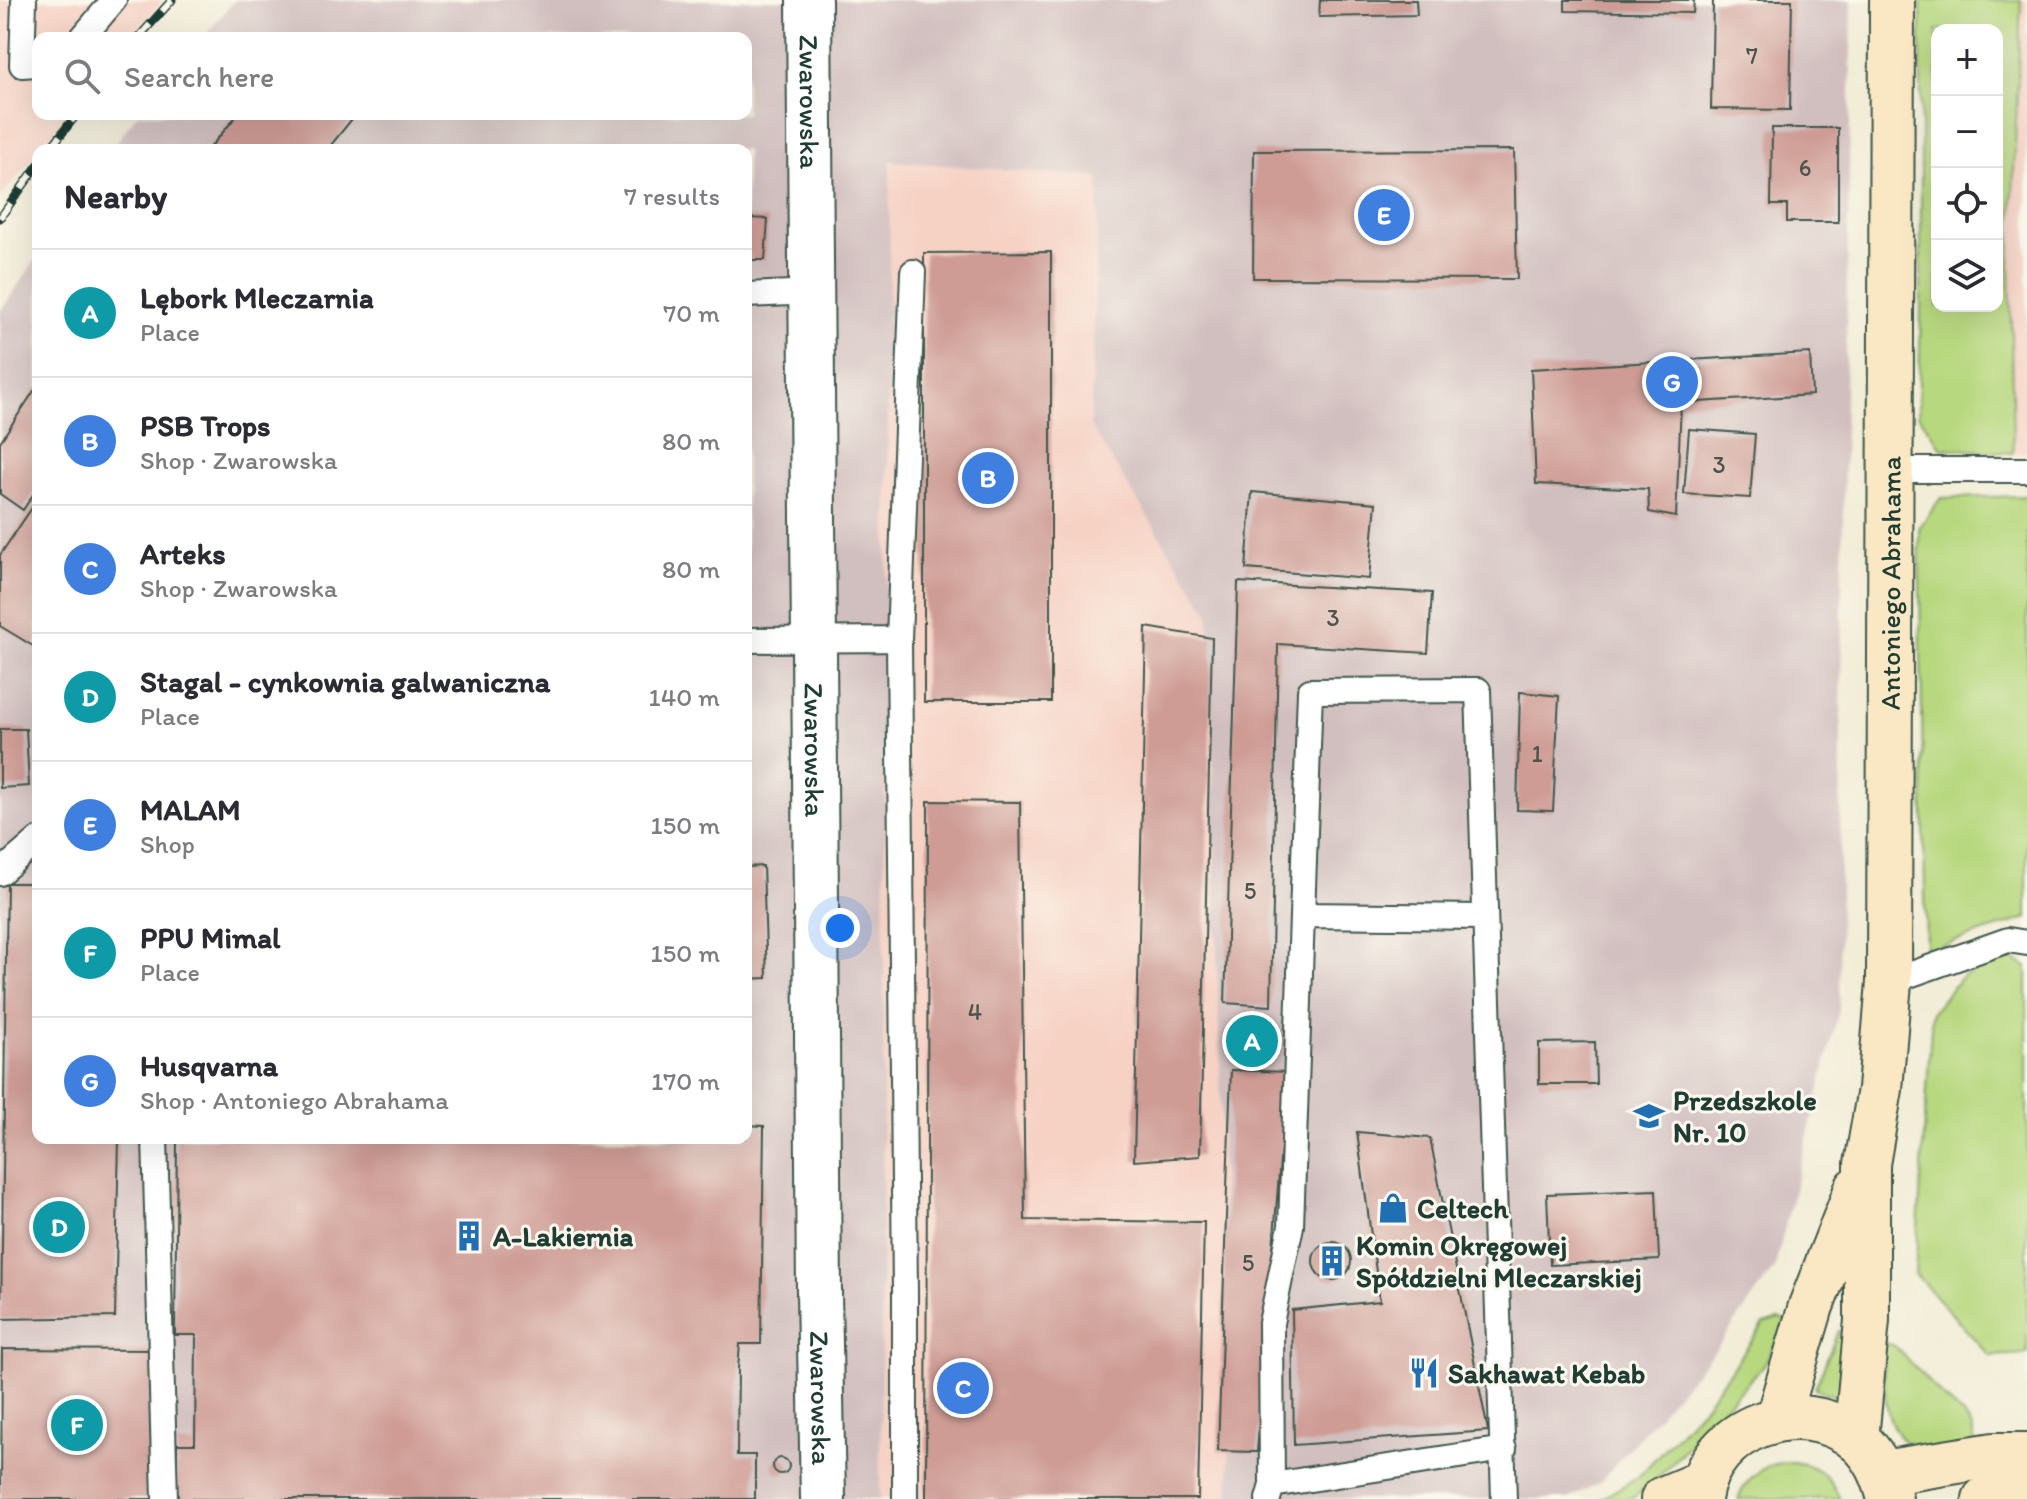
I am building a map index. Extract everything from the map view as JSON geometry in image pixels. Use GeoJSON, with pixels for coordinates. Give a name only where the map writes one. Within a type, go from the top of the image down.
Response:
{"type":"FeatureCollection","features":[{"type":"Feature","properties":{"kind":"main road","name":"Antoniego Abrahama"},"geometry":{"type":"LineString","coordinates":[[1856,1439],[1867,1320],[1867,1164],[1880,1089],[1889,982],[1892,0]]}},
{"type":"Feature","properties":{"kind":"main road","name":"Antoniego Abrahama"},"geometry":{"type":"LineString","coordinates":[[1778,1418],[1811,1306],[1867,1164]]}},
{"type":"Feature","properties":{"kind":"main road"},"geometry":{"type":"LineString","coordinates":[[1688,1494],[1718,1452],[1745,1429],[1778,1418],[1820,1420],[1856,1439],[1872,1454],[1887,1486],[1994,1455],[2027,1455]]}},
{"type":"Feature","properties":{"kind":"main road"},"geometry":{"type":"LineString","coordinates":[[1985,1499],[2027,1478]]}},
{"type":"Feature","properties":{"kind":"street","name":"Zwarowska"},"geometry":{"type":"LineString","coordinates":[[809,0],[818,1277],[823,1499]]}},
{"type":"Feature","properties":{"kind":"lane"},"geometry":{"type":"LineString","coordinates":[[24,0],[22,65],[32,64]]}},
{"type":"Feature","properties":{"kind":"lane"},"geometry":{"type":"LineString","coordinates":[[87,32],[114,0]]}},
{"type":"Feature","properties":{"kind":"lane"},"geometry":{"type":"LineString","coordinates":[[905,1499],[899,639],[913,272]]}},
{"type":"Feature","properties":{"kind":"lane"},"geometry":{"type":"LineString","coordinates":[[752,295],[812,292]]}},
{"type":"Feature","properties":{"kind":"lane"},"geometry":{"type":"LineString","coordinates":[[1890,470],[2027,470]]}},
{"type":"Feature","properties":{"kind":"lane"},"geometry":{"type":"LineString","coordinates":[[752,640],[899,639]]}},
{"type":"Feature","properties":{"kind":"lane"},"geometry":{"type":"LineString","coordinates":[[1504,1449],[1270,1492],[1271,1323],[1291,1226],[1310,691],[1478,690],[1504,1449],[1504,1499]]}},
{"type":"Feature","properties":{"kind":"lane"},"geometry":{"type":"LineString","coordinates":[[0,873],[32,845]]}},
{"type":"Feature","properties":{"kind":"lane"},"geometry":{"type":"LineString","coordinates":[[1303,915],[1484,917]]}},
{"type":"Feature","properties":{"kind":"lane"},"geometry":{"type":"LineString","coordinates":[[1889,982],[2008,940],[2027,943]]}},
{"type":"Feature","properties":{"kind":"lane"},"geometry":{"type":"LineString","coordinates":[[155,1144],[165,1499]]}},
{"type":"Feature","properties":{"kind":"shaded area"},"geometry":{"type":"Polygon","coordinates":[[[0,0],[163,0],[137,32],[32,32],[32,120],[64,120],[44,144],[32,144],[32,159],[0,198],[0,0]]]}},
{"type":"Feature","properties":{"kind":"shaded area"},"geometry":{"type":"Polygon","coordinates":[[[235,0],[1852,0],[1842,578],[1839,1010],[1775,1267],[1717,1348],[1600,1482],[1568,1499],[1230,1499],[1209,613],[1090,426],[1099,177],[890,161],[880,1499],[0,1499],[0,312],[32,265],[32,1144],[752,1144],[752,144],[115,144],[133,120],[752,120],[752,32],[208,32],[235,0]]]}},
{"type":"Feature","properties":{"kind":"shaded area"},"geometry":{"type":"Polygon","coordinates":[[[2021,0],[2027,0],[2027,452],[2013,453],[2010,266],[2021,0]]]}},
{"type":"Feature","properties":{"kind":"shaded area"},"geometry":{"type":"Polygon","coordinates":[[[889,161],[1099,177],[1090,426],[1209,613],[1230,1499],[880,1499],[889,161]]]}},
{"type":"Feature","properties":{"kind":"green space"},"geometry":{"type":"Polygon","coordinates":[[[1921,0],[2021,0],[2010,266],[2013,453],[1942,448],[1918,415],[1921,0]]]}},
{"type":"Feature","properties":{"kind":"green space"},"geometry":{"type":"Polygon","coordinates":[[[2027,496],[2027,918],[1926,951],[1919,528],[1941,498],[2027,496]]]}},
{"type":"Feature","properties":{"kind":"green space"},"geometry":{"type":"Polygon","coordinates":[[[2010,957],[2027,967],[2027,1354],[1990,1356],[1915,1274],[1932,1012],[1962,976],[2010,957]]]}},
{"type":"Feature","properties":{"kind":"green space"},"geometry":{"type":"Polygon","coordinates":[[[1779,1319],[1787,1321],[1764,1365],[1654,1482],[1631,1499],[1601,1499],[1639,1476],[1706,1404],[1764,1324],[1779,1319]]]}},
{"type":"Feature","properties":{"kind":"green space"},"geometry":{"type":"Polygon","coordinates":[[[1838,1331],[1846,1333],[1842,1399],[1815,1389],[1838,1331]]]}},
{"type":"Feature","properties":{"kind":"green space"},"geometry":{"type":"Polygon","coordinates":[[[1883,1342],[1895,1346],[1966,1418],[1972,1428],[1975,1445],[1925,1449],[1910,1445],[1899,1436],[1891,1422],[1884,1389],[1883,1342]]]}},
{"type":"Feature","properties":{"kind":"green space"},"geometry":{"type":"Polygon","coordinates":[[[1791,1462],[1815,1468],[1832,1484],[1840,1499],[1738,1499],[1758,1472],[1791,1462]]]}},
{"type":"Feature","properties":{"kind":"building"},"geometry":{"type":"Polygon","coordinates":[[[1320,0],[1416,0],[1417,15],[1319,17],[1320,0]]]}},
{"type":"Feature","properties":{"kind":"building"},"geometry":{"type":"Polygon","coordinates":[[[1565,0],[1694,0],[1693,13],[1565,11],[1565,0]]]}},
{"type":"Feature","properties":{"kind":"building"},"geometry":{"type":"Polygon","coordinates":[[[1713,0],[1792,0],[1790,110],[1711,109],[1713,0]]]}},
{"type":"Feature","properties":{"kind":"building"},"geometry":{"type":"Polygon","coordinates":[[[233,120],[351,120],[332,144],[213,144],[233,120]]]}},
{"type":"Feature","properties":{"kind":"building"},"geometry":{"type":"Polygon","coordinates":[[[1772,128],[1838,128],[1838,222],[1787,222],[1787,205],[1771,205],[1772,128]]]}},
{"type":"Feature","properties":{"kind":"building"},"geometry":{"type":"Polygon","coordinates":[[[1514,150],[1517,279],[1253,278],[1254,151],[1514,150]]]}},
{"type":"Feature","properties":{"kind":"building"},"geometry":{"type":"Polygon","coordinates":[[[752,218],[768,219],[765,260],[752,260],[752,218]]]}},
{"type":"Feature","properties":{"kind":"building"},"geometry":{"type":"Polygon","coordinates":[[[1051,252],[1051,702],[924,702],[924,253],[1051,252]]]}},
{"type":"Feature","properties":{"kind":"building"},"geometry":{"type":"Polygon","coordinates":[[[1810,353],[1812,395],[1681,403],[1676,517],[1649,512],[1648,489],[1536,484],[1531,369],[1810,353]]]}},
{"type":"Feature","properties":{"kind":"building"},"geometry":{"type":"Polygon","coordinates":[[[32,394],[32,496],[23,510],[0,494],[0,442],[32,394]]]}},
{"type":"Feature","properties":{"kind":"building"},"geometry":{"type":"Polygon","coordinates":[[[1689,429],[1755,434],[1750,498],[1684,494],[1689,429]]]}},
{"type":"Feature","properties":{"kind":"building"},"geometry":{"type":"Polygon","coordinates":[[[1252,492],[1376,503],[1369,579],[1246,569],[1252,492]]]}},
{"type":"Feature","properties":{"kind":"building"},"geometry":{"type":"Polygon","coordinates":[[[32,508],[32,645],[0,626],[0,555],[32,508]]]}},
{"type":"Feature","properties":{"kind":"building"},"geometry":{"type":"Polygon","coordinates":[[[1238,582],[1432,593],[1428,653],[1278,644],[1271,1006],[1225,1003],[1238,582]]]}},
{"type":"Feature","properties":{"kind":"building"},"geometry":{"type":"Polygon","coordinates":[[[1146,627],[1212,638],[1200,1156],[1134,1161],[1146,627]]]}},
{"type":"Feature","properties":{"kind":"building"},"geometry":{"type":"Polygon","coordinates":[[[1520,692],[1559,696],[1553,811],[1517,810],[1520,692]]]}},
{"type":"Feature","properties":{"kind":"building"},"geometry":{"type":"Polygon","coordinates":[[[0,729],[26,729],[29,786],[0,788],[0,729]]]}},
{"type":"Feature","properties":{"kind":"building"},"geometry":{"type":"Polygon","coordinates":[[[928,801],[1020,802],[1025,1220],[1204,1222],[1198,1499],[926,1499],[928,801]]]}},
{"type":"Feature","properties":{"kind":"building"},"geometry":{"type":"Polygon","coordinates":[[[763,866],[767,978],[752,979],[752,867],[763,866]]]}},
{"type":"Feature","properties":{"kind":"building"},"geometry":{"type":"Polygon","coordinates":[[[7,883],[32,883],[32,1144],[119,1144],[115,1317],[1,1319],[7,883]]]}},
{"type":"Feature","properties":{"kind":"building"},"geometry":{"type":"Polygon","coordinates":[[[1267,1024],[1268,1058],[1238,1060],[1236,1025],[1267,1024]]]}},
{"type":"Feature","properties":{"kind":"building"},"geometry":{"type":"Polygon","coordinates":[[[1595,1042],[1596,1084],[1539,1084],[1539,1043],[1595,1042]]]}},
{"type":"Feature","properties":{"kind":"building"},"geometry":{"type":"Polygon","coordinates":[[[1231,1070],[1287,1072],[1257,1452],[1218,1451],[1231,1070]]]}},
{"type":"Feature","properties":{"kind":"building","name":"A-Lakiernia"},"geometry":{"type":"Polygon","coordinates":[[[752,1125],[764,1126],[761,1344],[740,1344],[738,1368],[737,1455],[755,1455],[755,1499],[177,1499],[177,1444],[195,1444],[196,1335],[175,1335],[177,1144],[752,1144],[752,1125]]]}},
{"type":"Feature","properties":{"kind":"building"},"geometry":{"type":"Polygon","coordinates":[[[1357,1132],[1430,1138],[1488,1431],[1294,1445],[1292,1310],[1380,1301],[1357,1132]]]}},
{"type":"Feature","properties":{"kind":"building"},"geometry":{"type":"Polygon","coordinates":[[[1656,1190],[1659,1260],[1550,1265],[1547,1194],[1656,1190]]]}},
{"type":"Feature","properties":{"kind":"building","name":"Komin Okręgowej Spółdzielni Mleczarskiej"},"geometry":{"type":"Polygon","coordinates":[[[1332,1242],[1345,1248],[1351,1261],[1345,1274],[1332,1280],[1319,1274],[1313,1261],[1319,1248],[1332,1242]]]}},
{"type":"Feature","properties":{"kind":"building"},"geometry":{"type":"Polygon","coordinates":[[[2,1349],[154,1350],[152,1499],[1,1499],[2,1349]]]}},
{"type":"Feature","properties":{"kind":"building"},"geometry":{"type":"Polygon","coordinates":[[[781,1458],[789,1466],[781,1474],[773,1466],[781,1458]]]}},
{"type":"Feature","properties":{"kind":"railway"},"geometry":{"type":"LineString","coordinates":[[143,32],[172,0]]}},
{"type":"Feature","properties":{"kind":"railway"},"geometry":{"type":"LineString","coordinates":[[54,144],[72,120]]}},
{"type":"Feature","properties":{"kind":"railway"},"geometry":{"type":"LineString","coordinates":[[0,218],[32,173]]}},
{"type":"Feature","properties":{"kind":"place","name":"MALAM"},"geometry":{"type":"Point","coordinates":[1384,215]}},
{"type":"Feature","properties":{"kind":"place","name":"Husqvarna"},"geometry":{"type":"Point","coordinates":[1672,382]}},
{"type":"Feature","properties":{"kind":"place","name":"PSB Trops"},"geometry":{"type":"Point","coordinates":[988,478]}},
{"type":"Feature","properties":{"kind":"place","name":"Lębork Mleczarnia"},"geometry":{"type":"Point","coordinates":[1252,1041]}},
{"type":"Feature","properties":{"kind":"place","name":"Przedszkole Nr. 10"},"geometry":{"type":"Point","coordinates":[1649,1116]}},
{"type":"Feature","properties":{"kind":"place","name":"Celtech"},"geometry":{"type":"Point","coordinates":[1393,1208]}},
{"type":"Feature","properties":{"kind":"place","name":"Stagal - cynkownia galwaniczna"},"geometry":{"type":"Point","coordinates":[59,1227]}},
{"type":"Feature","properties":{"kind":"place","name":"A-Lakiernia"},"geometry":{"type":"Point","coordinates":[469,1236]}},
{"type":"Feature","properties":{"kind":"place","name":"Komin Okręgowej Spółdzielni Mleczarskiej"},"geometry":{"type":"Point","coordinates":[1332,1261]}},
{"type":"Feature","properties":{"kind":"place","name":"Sakhawat Kebab"},"geometry":{"type":"Point","coordinates":[1424,1373]}},
{"type":"Feature","properties":{"kind":"place","name":"Arteks"},"geometry":{"type":"Point","coordinates":[963,1388]}},
{"type":"Feature","properties":{"kind":"place","name":"PPU Mimal"},"geometry":{"type":"Point","coordinates":[77,1425]}}]}
